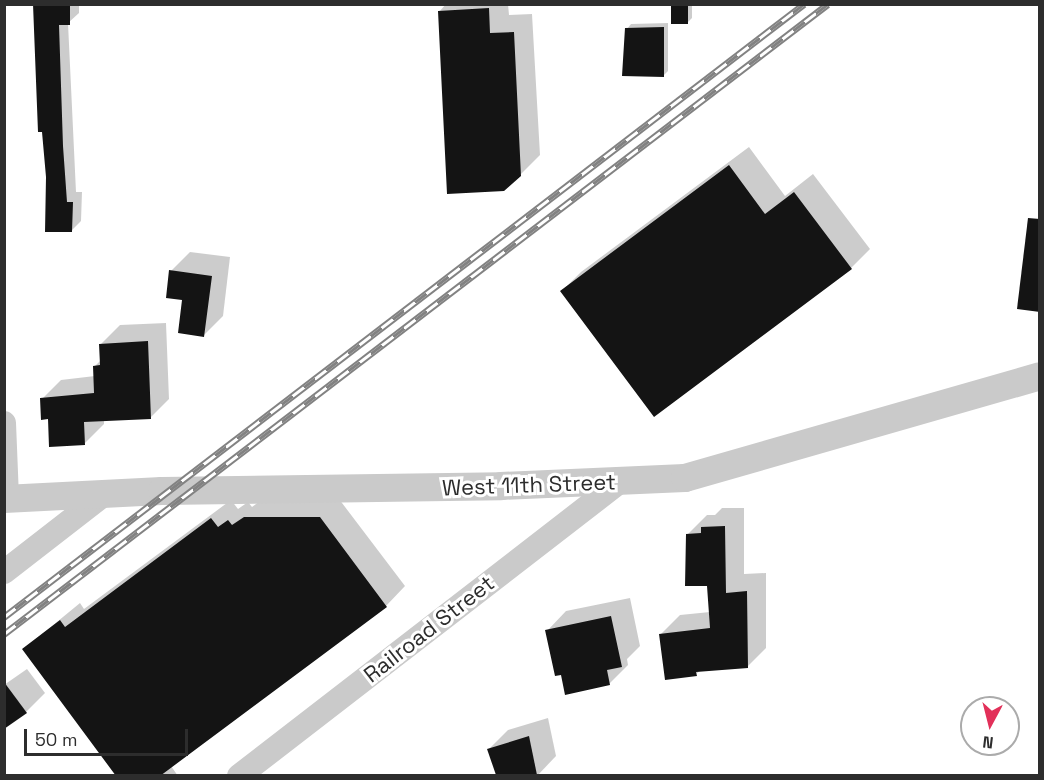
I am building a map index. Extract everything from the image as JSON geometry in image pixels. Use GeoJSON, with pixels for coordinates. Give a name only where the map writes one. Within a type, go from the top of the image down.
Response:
{"type":"FeatureCollection","features":[{"type":"Feature","properties":{"kind":"street","name":"West 11th Street"},"geometry":{"type":"LineString","coordinates":[[6,499],[106,493],[618,483],[685,477],[743,464],[1040,376]]}},
{"type":"Feature","properties":{"kind":"street"},"geometry":{"type":"LineString","coordinates":[[4,423],[6,499]]}},
{"type":"Feature","properties":{"kind":"street","name":"Railroad Street"},"geometry":{"type":"LineString","coordinates":[[239,776],[618,483]]}},
{"type":"Feature","properties":{"kind":"street"},"geometry":{"type":"LineString","coordinates":[[4,572],[106,493]]}},
{"type":"Feature","properties":{"kind":"street"},"geometry":{"type":"LineString","coordinates":[[271,776],[272,751]]}},
{"type":"Feature","properties":{"kind":"building"},"geometry":{"type":"Polygon","coordinates":[[[33,4],[70,4],[70,25],[59,25],[63,146],[67,202],[73,202],[72,232],[45,232],[46,177],[42,132],[38,132],[33,4]]]}},
{"type":"Feature","properties":{"kind":"building"},"geometry":{"type":"Polygon","coordinates":[[[671,4],[688,4],[688,24],[671,24],[671,4]]]}},
{"type":"Feature","properties":{"kind":"building"},"geometry":{"type":"Polygon","coordinates":[[[489,8],[490,33],[514,32],[521,176],[504,191],[447,194],[438,11],[489,8]]]}},
{"type":"Feature","properties":{"kind":"building"},"geometry":{"type":"Polygon","coordinates":[[[664,27],[664,77],[622,76],[625,28],[664,27]]]}},
{"type":"Feature","properties":{"kind":"building"},"geometry":{"type":"Polygon","coordinates":[[[729,165],[765,214],[794,192],[852,269],[654,417],[560,291],[729,165]]]}},
{"type":"Feature","properties":{"kind":"building"},"geometry":{"type":"Polygon","coordinates":[[[1028,218],[1040,219],[1040,312],[1017,309],[1028,218]]]}},
{"type":"Feature","properties":{"kind":"building"},"geometry":{"type":"Polygon","coordinates":[[[169,270],[212,276],[204,337],[178,333],[182,300],[166,298],[169,270]]]}},
{"type":"Feature","properties":{"kind":"building"},"geometry":{"type":"Polygon","coordinates":[[[148,341],[151,419],[84,422],[85,445],[49,447],[48,419],[41,420],[40,398],[94,393],[93,366],[100,365],[99,344],[148,341]]]}},
{"type":"Feature","properties":{"kind":"building"},"geometry":{"type":"Polygon","coordinates":[[[244,517],[320,517],[387,607],[160,776],[116,776],[22,649],[60,620],[65,627],[211,518],[218,527],[228,520],[232,525],[244,517]]]}},
{"type":"Feature","properties":{"kind":"building"},"geometry":{"type":"Polygon","coordinates":[[[725,526],[726,593],[747,591],[748,668],[696,672],[697,676],[665,680],[659,634],[710,628],[707,586],[685,586],[686,534],[701,533],[701,527],[725,526]]]}},
{"type":"Feature","properties":{"kind":"building"},"geometry":{"type":"Polygon","coordinates":[[[611,616],[622,667],[607,670],[610,685],[565,695],[561,675],[555,676],[545,630],[611,616]]]}},
{"type":"Feature","properties":{"kind":"building"},"geometry":{"type":"Polygon","coordinates":[[[4,682],[27,713],[4,729],[4,682]]]}},
{"type":"Feature","properties":{"kind":"building"},"geometry":{"type":"Polygon","coordinates":[[[529,736],[537,775],[496,775],[487,749],[529,736]]]}},
{"type":"Feature","properties":{"kind":"railway"},"geometry":{"type":"LineString","coordinates":[[4,617],[804,4]]}},
{"type":"Feature","properties":{"kind":"railway"},"geometry":{"type":"LineString","coordinates":[[4,634],[828,4]]}}]}
